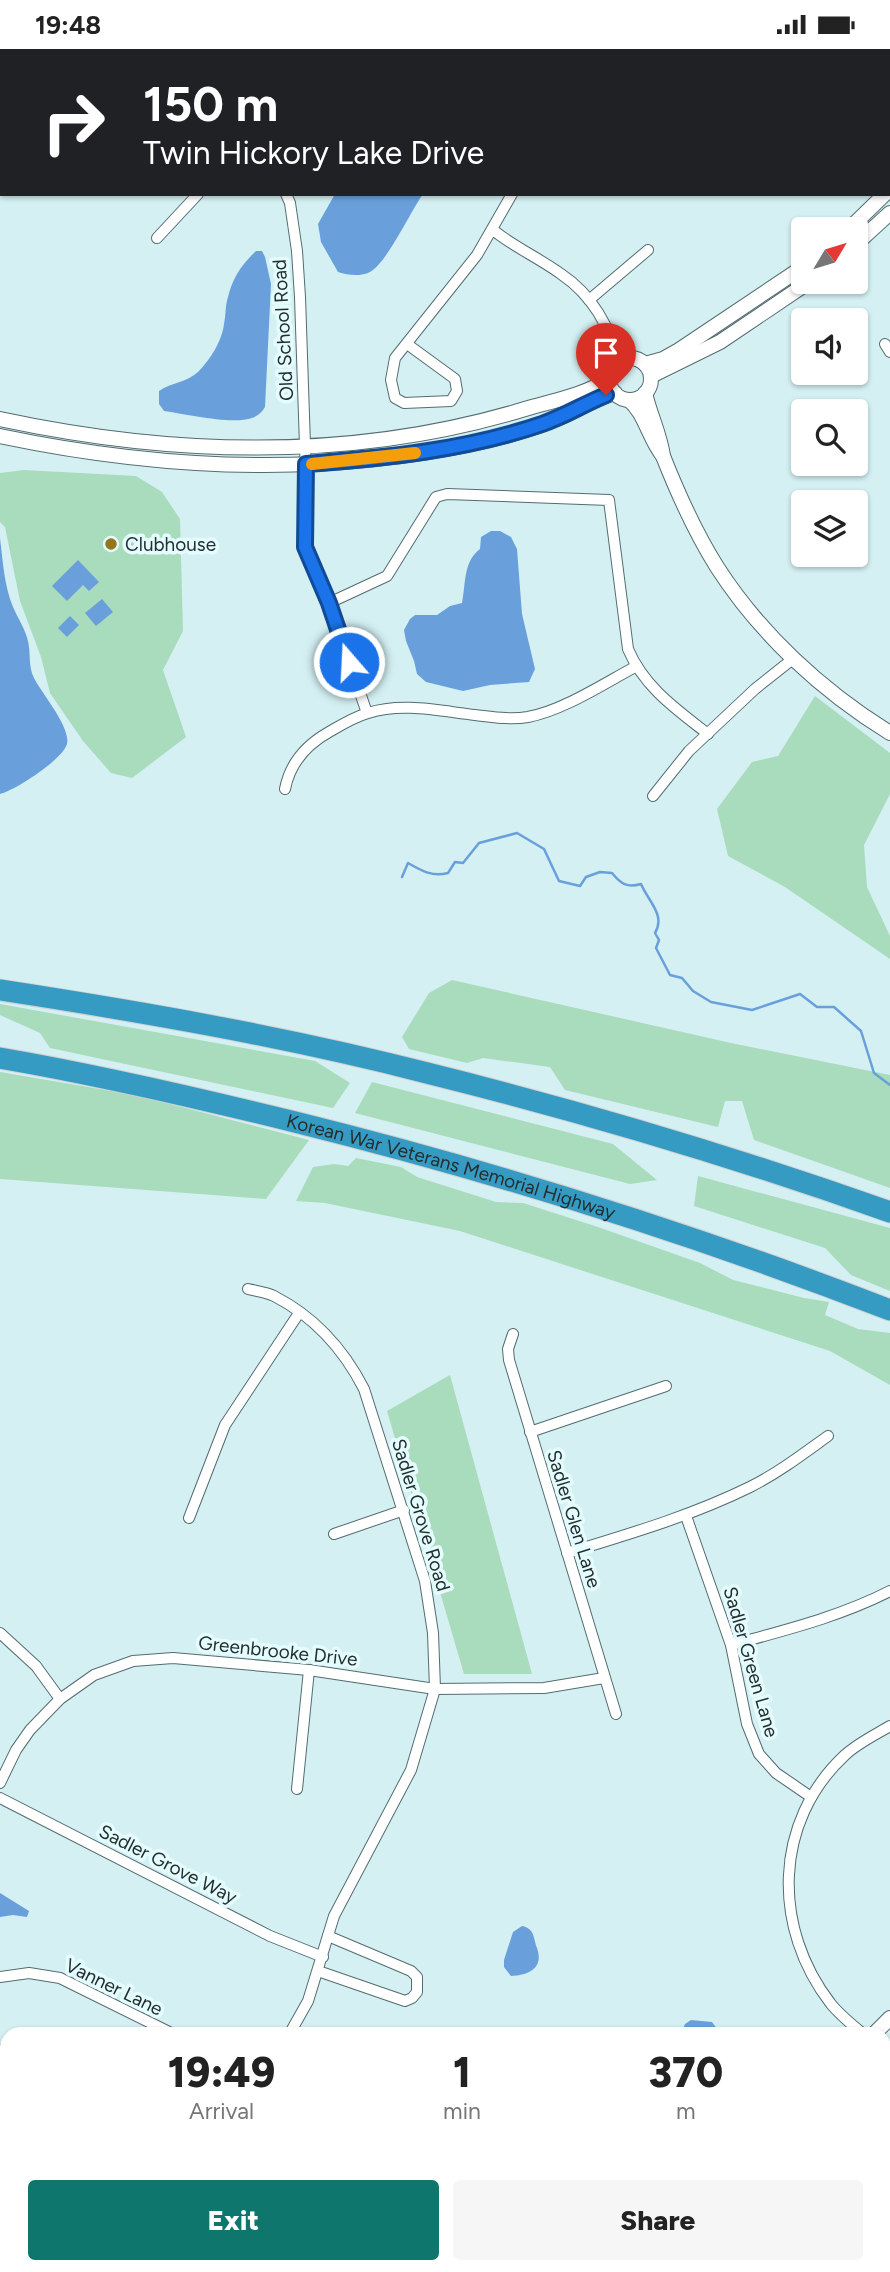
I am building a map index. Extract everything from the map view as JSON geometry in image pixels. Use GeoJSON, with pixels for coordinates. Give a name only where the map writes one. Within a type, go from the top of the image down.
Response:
{"type":"FeatureCollection","features":[{"type":"Feature","properties":{"kind":"highway"},"geometry":{"type":"LineString","coordinates":[[0,990],[286,1041],[480,1086],[697,1147],[890,1212]]}},
{"type":"Feature","properties":{"kind":"highway","name":"Korean War Veterans Memorial Highway"},"geometry":{"type":"LineString","coordinates":[[0,1058],[237,1107],[493,1175],[650,1223],[890,1310]]}},
{"type":"Feature","properties":{"kind":"street"},"geometry":{"type":"LineString","coordinates":[[157,238],[196,196]]}},
{"type":"Feature","properties":{"kind":"street","name":"Old School Road"},"geometry":{"type":"LineString","coordinates":[[287,196],[297,251],[300,297],[306,464],[305,547],[329,603],[367,713]]}},
{"type":"Feature","properties":{"kind":"street"},"geometry":{"type":"LineString","coordinates":[[407,344],[455,379],[457,391],[451,401],[404,403],[395,398],[391,380],[395,358],[457,282],[493,230],[511,196]]}},
{"type":"Feature","properties":{"kind":"street"},"geometry":{"type":"LineString","coordinates":[[861,217],[883,196]]}},
{"type":"Feature","properties":{"kind":"street"},"geometry":{"type":"LineString","coordinates":[[868,233],[890,213]]}},
{"type":"Feature","properties":{"kind":"street"},"geometry":{"type":"LineString","coordinates":[[493,230],[509,243],[562,274],[589,300],[614,343],[613,348],[622,360]]}},
{"type":"Feature","properties":{"kind":"street"},"geometry":{"type":"LineString","coordinates":[[589,300],[648,250]]}},
{"type":"Feature","properties":{"kind":"street"},"geometry":{"type":"LineString","coordinates":[[648,370],[791,275]]}},
{"type":"Feature","properties":{"kind":"street"},"geometry":{"type":"LineString","coordinates":[[648,370],[720,342],[792,294]]}},
{"type":"Feature","properties":{"kind":"street"},"geometry":{"type":"LineString","coordinates":[[0,436],[79,450],[183,462],[306,464],[382,457],[482,442],[560,418],[594,400],[622,396],[639,397],[651,383],[648,370],[640,361],[622,360],[610,372],[611,388],[622,396],[635,405],[717,567],[771,636],[793,659],[840,700],[890,733]]}},
{"type":"Feature","properties":{"kind":"street"},"geometry":{"type":"LineString","coordinates":[[0,419],[113,438],[163,443],[230,447],[305,447],[377,441],[476,423],[571,396],[609,379]]}},
{"type":"Feature","properties":{"kind":"street"},"geometry":{"type":"LineString","coordinates":[[645,393],[660,437],[663,456]]}},
{"type":"Feature","properties":{"kind":"street"},"geometry":{"type":"LineString","coordinates":[[329,603],[387,576],[436,497],[447,494],[609,500],[628,649],[635,667],[654,690],[708,733]]}},
{"type":"Feature","properties":{"kind":"street"},"geometry":{"type":"LineString","coordinates":[[653,796],[708,733],[755,689],[793,659]]}},
{"type":"Feature","properties":{"kind":"street"},"geometry":{"type":"LineString","coordinates":[[285,789],[293,764],[312,743],[367,713],[388,709],[423,709],[506,719],[528,717],[552,710],[635,667]]}},
{"type":"Feature","properties":{"kind":"street","name":"Sadler Grove Road"},"geometry":{"type":"LineString","coordinates":[[247,1289],[272,1295],[299,1313],[331,1338],[353,1367],[364,1389],[404,1510],[425,1581],[433,1633],[435,1689],[411,1770],[334,1916],[308,2001],[293,2027]]}},
{"type":"Feature","properties":{"kind":"street"},"geometry":{"type":"LineString","coordinates":[[189,1518],[225,1425],[299,1313]]}},
{"type":"Feature","properties":{"kind":"street","name":"Sadler Glen Lane"},"geometry":{"type":"LineString","coordinates":[[513,1333],[508,1349],[509,1360],[615,1714]]}},
{"type":"Feature","properties":{"kind":"street"},"geometry":{"type":"LineString","coordinates":[[530,1432],[666,1386]]}},
{"type":"Feature","properties":{"kind":"street"},"geometry":{"type":"LineString","coordinates":[[567,1553],[686,1515],[752,1486],[828,1436]]}},
{"type":"Feature","properties":{"kind":"street"},"geometry":{"type":"LineString","coordinates":[[334,1534],[404,1510]]}},
{"type":"Feature","properties":{"kind":"street","name":"Sadler Green Lane"},"geometry":{"type":"LineString","coordinates":[[686,1515],[731,1646],[747,1724],[759,1754],[776,1773],[811,1797]]}},
{"type":"Feature","properties":{"kind":"street"},"geometry":{"type":"LineString","coordinates":[[731,1646],[859,1607],[890,1591]]}},
{"type":"Feature","properties":{"kind":"street"},"geometry":{"type":"LineString","coordinates":[[0,1633],[36,1666],[60,1699]]}},
{"type":"Feature","properties":{"kind":"street","name":"Greenbrooke Drive"},"geometry":{"type":"LineString","coordinates":[[0,1783],[16,1750],[30,1730],[60,1699],[94,1675],[133,1661],[173,1658],[309,1670],[435,1689],[544,1688],[604,1678]]}},
{"type":"Feature","properties":{"kind":"street"},"geometry":{"type":"LineString","coordinates":[[297,1789],[309,1670]]}},
{"type":"Feature","properties":{"kind":"street"},"geometry":{"type":"LineString","coordinates":[[856,2027],[835,2008],[811,1974],[791,1919],[788,1895],[793,1843],[811,1797],[846,1754],[890,1726]]}},
{"type":"Feature","properties":{"kind":"street","name":"Sadler Grove Way"},"geometry":{"type":"LineString","coordinates":[[0,1798],[271,1935],[323,1957]]}},
{"type":"Feature","properties":{"kind":"street"},"geometry":{"type":"LineString","coordinates":[[318,1971],[405,2001],[417,1992],[417,1977],[411,1971],[328,1937]]}},
{"type":"Feature","properties":{"kind":"street","name":"Vanner Lane"},"geometry":{"type":"LineString","coordinates":[[0,1977],[29,1973],[60,1978],[158,2027]]}},
{"type":"Feature","properties":{"kind":"street"},"geometry":{"type":"LineString","coordinates":[[146,2027],[148,2022]]}},
{"type":"Feature","properties":{"kind":"green space"},"geometry":{"type":"Polygon","coordinates":[[[24,470],[136,476],[162,492],[180,519],[183,631],[163,670],[186,737],[132,778],[111,773],[83,741],[50,693],[41,657],[20,601],[5,527],[0,522],[0,473],[24,470]]]}},
{"type":"Feature","properties":{"kind":"green space"},"geometry":{"type":"Polygon","coordinates":[[[815,696],[890,753],[890,794],[864,845],[867,887],[890,936],[890,959],[785,887],[728,856],[717,809],[752,762],[778,756],[815,696]]]}},
{"type":"Feature","properties":{"kind":"green space"},"geometry":{"type":"Polygon","coordinates":[[[452,980],[731,1043],[890,1075],[890,1188],[754,1140],[742,1101],[725,1101],[718,1127],[565,1090],[550,1067],[483,1058],[467,1063],[409,1049],[402,1037],[429,993],[452,980]]]}},
{"type":"Feature","properties":{"kind":"green space"},"geometry":{"type":"Polygon","coordinates":[[[0,1004],[315,1061],[350,1083],[333,1108],[50,1048],[40,1033],[0,1015],[0,1004]]]}},
{"type":"Feature","properties":{"kind":"green space"},"geometry":{"type":"Polygon","coordinates":[[[0,1072],[135,1095],[309,1140],[266,1199],[0,1179],[0,1072]]]}},
{"type":"Feature","properties":{"kind":"green space"},"geometry":{"type":"Polygon","coordinates":[[[372,1082],[613,1144],[657,1180],[630,1184],[355,1113],[372,1082]]]}},
{"type":"Feature","properties":{"kind":"green space"},"geometry":{"type":"Polygon","coordinates":[[[356,1158],[401,1167],[417,1177],[496,1202],[523,1203],[598,1227],[700,1263],[733,1280],[829,1302],[825,1315],[858,1329],[890,1333],[890,1385],[830,1351],[460,1231],[325,1203],[296,1201],[313,1167],[334,1164],[348,1166],[356,1158]]]}},
{"type":"Feature","properties":{"kind":"green space"},"geometry":{"type":"Polygon","coordinates":[[[698,1176],[890,1228],[890,1291],[851,1275],[825,1248],[694,1206],[698,1176]]]}},
{"type":"Feature","properties":{"kind":"green space"},"geometry":{"type":"Polygon","coordinates":[[[450,1375],[532,1674],[464,1674],[387,1411],[450,1375]]]}},
{"type":"Feature","properties":{"kind":"water"},"geometry":{"type":"Polygon","coordinates":[[[334,196],[422,196],[391,248],[376,267],[366,274],[338,272],[321,242],[318,224],[334,196]]]}},
{"type":"Feature","properties":{"kind":"water"},"geometry":{"type":"Polygon","coordinates":[[[256,251],[262,251],[265,257],[271,284],[265,407],[260,414],[243,420],[164,411],[159,404],[159,391],[193,376],[211,356],[223,330],[232,284],[256,251]]]}},
{"type":"Feature","properties":{"kind":"water"},"geometry":{"type":"Polygon","coordinates":[[[491,531],[500,531],[511,537],[517,549],[522,614],[535,669],[529,682],[490,685],[463,691],[426,682],[417,674],[404,630],[415,615],[437,615],[450,606],[462,603],[468,567],[480,549],[481,537],[491,531]]]}},
{"type":"Feature","properties":{"kind":"water"},"geometry":{"type":"Polygon","coordinates":[[[0,538],[8,590],[27,636],[32,673],[65,729],[67,744],[48,765],[0,794],[0,538]]]}},
{"type":"Feature","properties":{"kind":"water"},"geometry":{"type":"Polygon","coordinates":[[[78,560],[99,582],[89,591],[83,585],[67,601],[52,586],[78,560]]]}},
{"type":"Feature","properties":{"kind":"water"},"geometry":{"type":"Polygon","coordinates":[[[102,599],[113,612],[96,626],[85,613],[102,599]]]}},
{"type":"Feature","properties":{"kind":"water"},"geometry":{"type":"Polygon","coordinates":[[[70,616],[79,625],[67,637],[58,628],[70,616]]]}},
{"type":"Feature","properties":{"kind":"water"},"geometry":{"type":"Polygon","coordinates":[[[0,1893],[29,1911],[27,1917],[0,1917],[0,1893]]]}},
{"type":"Feature","properties":{"kind":"water"},"geometry":{"type":"Polygon","coordinates":[[[522,1926],[533,1934],[538,1961],[529,1972],[511,1976],[504,1967],[504,1960],[513,1932],[522,1926]]]}},
{"type":"Feature","properties":{"kind":"water"},"geometry":{"type":"Polygon","coordinates":[[[691,2020],[712,2022],[716,2027],[684,2027],[691,2020]]]}},
{"type":"Feature","properties":{"kind":"waterway"},"geometry":{"type":"LineString","coordinates":[[402,877],[408,863],[432,874],[448,873],[455,862],[463,863],[479,843],[517,833],[544,849],[559,881],[580,886],[586,877],[600,872],[612,873],[628,885],[641,884],[657,914],[658,926],[655,933],[659,940],[656,948],[670,975],[682,978],[693,991],[711,1002],[752,1010],[800,994],[817,1007],[834,1007],[861,1031],[874,1073],[890,1085]]}},
{"type":"Feature","properties":{"kind":"slow traffic"},"geometry":{"type":"LineString","coordinates":[[312,464],[415,453]]}},
{"type":"Feature","properties":{"kind":"place","name":"Clubhouse"},"geometry":{"type":"Point","coordinates":[111,544]}},
{"type":"Feature","properties":{"kind":"route"},"geometry":{"type":"LineString","coordinates":[[349,662],[329,603],[305,547],[306,464],[357,461],[482,442],[560,418],[606,395]]}}]}
